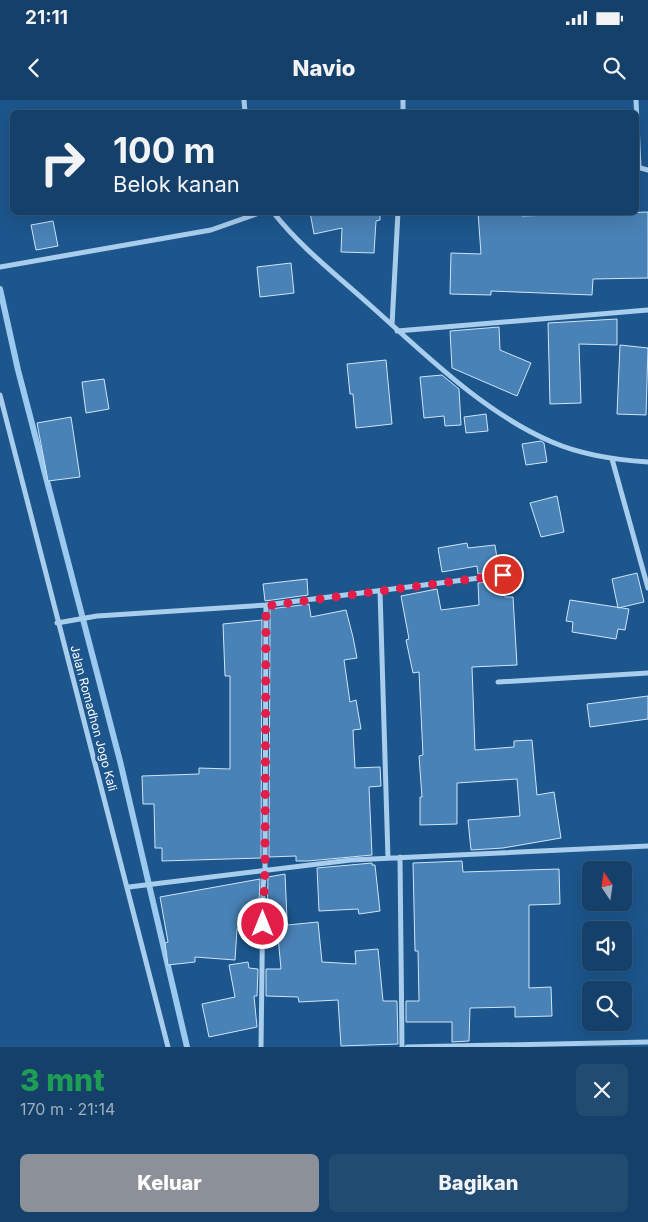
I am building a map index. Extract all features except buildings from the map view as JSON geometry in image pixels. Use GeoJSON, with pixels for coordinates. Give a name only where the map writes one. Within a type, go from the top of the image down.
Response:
{"type":"FeatureCollection","features":[{"type":"Feature","properties":{"kind":"street"},"geometry":{"type":"LineString","coordinates":[[0,267],[211,230],[254,215]]}},
{"type":"Feature","properties":{"kind":"street"},"geometry":{"type":"LineString","coordinates":[[275,215],[289,233],[397,331],[460,385],[517,423],[553,442],[612,459],[648,462]]}},
{"type":"Feature","properties":{"kind":"street"},"geometry":{"type":"LineString","coordinates":[[392,325],[398,215]]}},
{"type":"Feature","properties":{"kind":"street"},"geometry":{"type":"LineString","coordinates":[[397,331],[648,310]]}},
{"type":"Feature","properties":{"kind":"street","name":"Jalan Romadhon Jogo Kali"},"geometry":{"type":"LineString","coordinates":[[0,395],[57,623],[129,887],[168,1047]]}},
{"type":"Feature","properties":{"kind":"street"},"geometry":{"type":"LineString","coordinates":[[612,459],[648,588]]}},
{"type":"Feature","properties":{"kind":"street"},"geometry":{"type":"LineString","coordinates":[[57,623],[97,616],[266,606],[503,575]]}},
{"type":"Feature","properties":{"kind":"street"},"geometry":{"type":"LineString","coordinates":[[380,590],[388,858]]}},
{"type":"Feature","properties":{"kind":"street"},"geometry":{"type":"LineString","coordinates":[[261,1047],[263,887],[265,869],[266,606]]}},
{"type":"Feature","properties":{"kind":"street"},"geometry":{"type":"LineString","coordinates":[[498,682],[648,673]]}},
{"type":"Feature","properties":{"kind":"street"},"geometry":{"type":"LineString","coordinates":[[129,887],[265,869],[400,857],[648,846]]}},
{"type":"Feature","properties":{"kind":"street"},"geometry":{"type":"LineString","coordinates":[[400,857],[402,1047]]}},
{"type":"Feature","properties":{"kind":"street"},"geometry":{"type":"LineString","coordinates":[[407,1047],[648,1042]]}},
{"type":"Feature","properties":{"kind":"waterway"},"geometry":{"type":"LineString","coordinates":[[0,289],[18,370],[120,761],[187,1047]]}},
{"type":"Feature","properties":{"kind":"route"},"geometry":{"type":"LineString","coordinates":[[263,924],[266,606],[503,575]]}}]}
